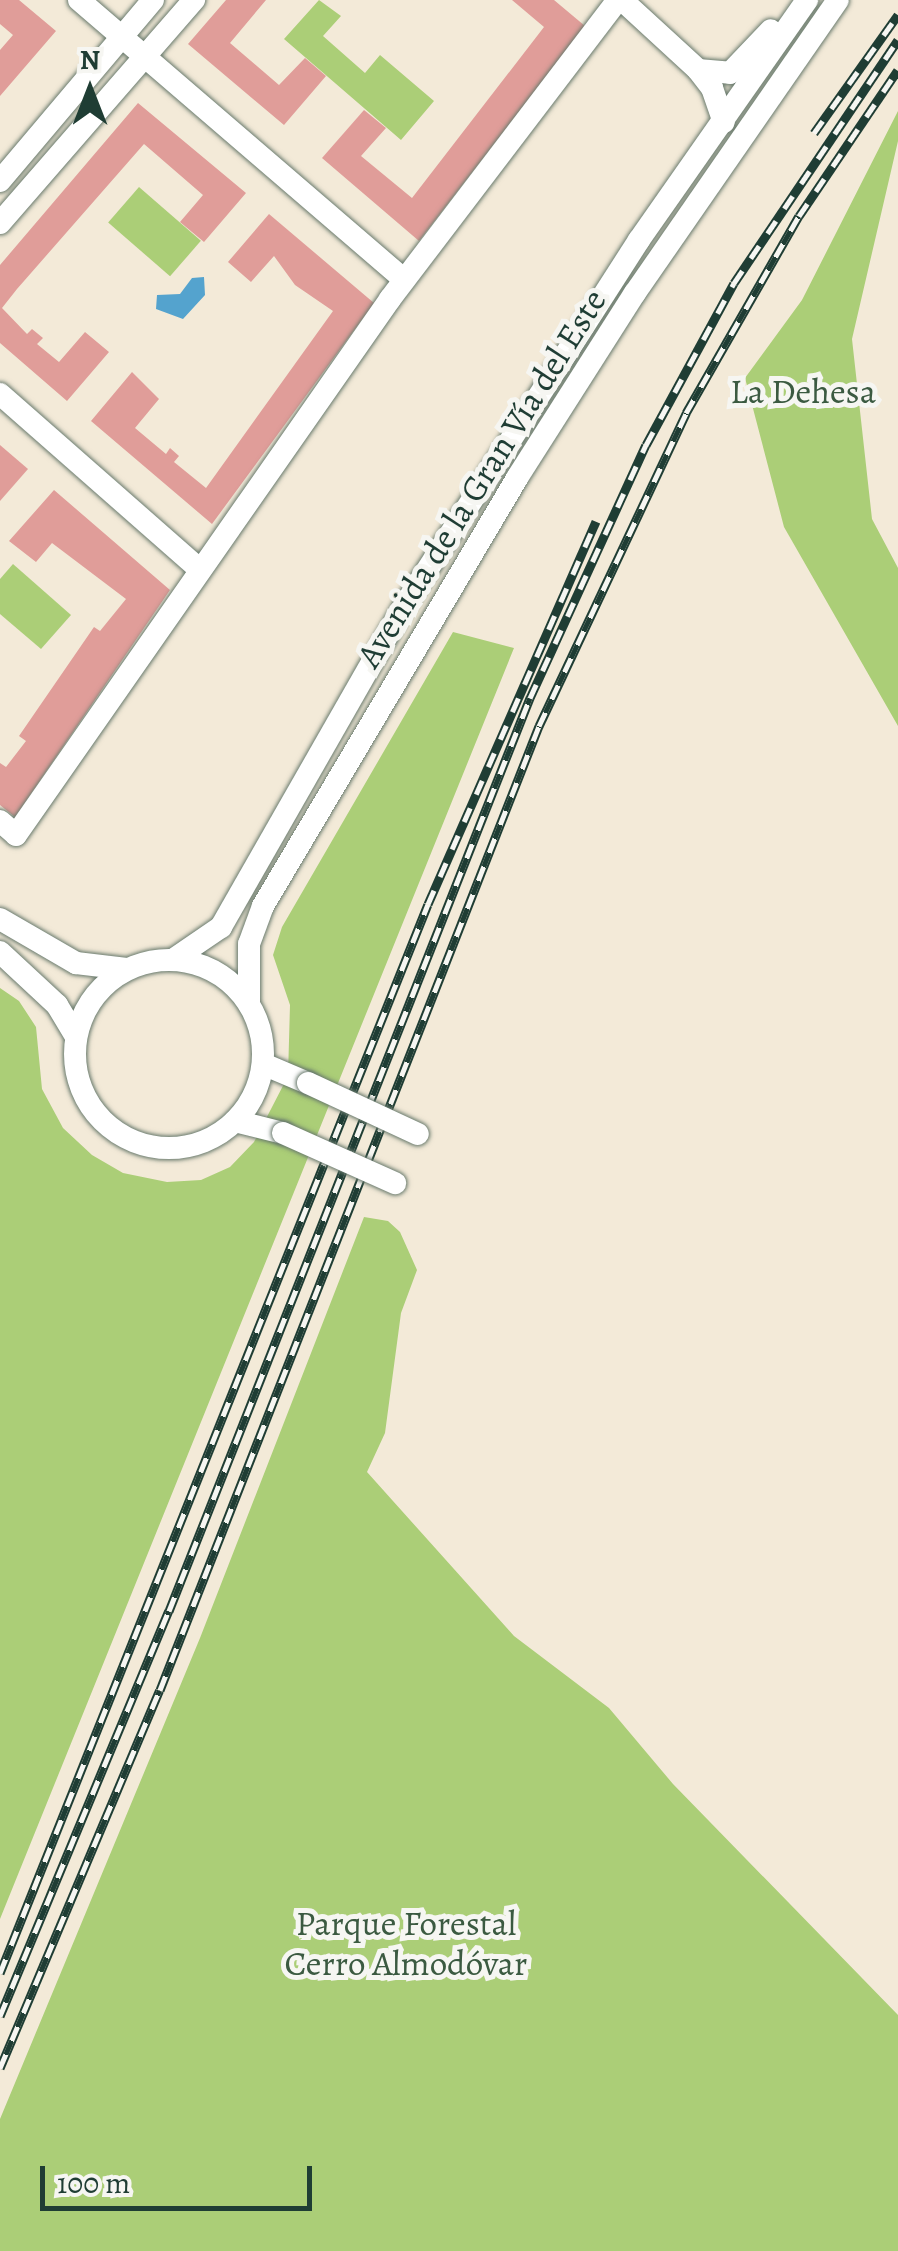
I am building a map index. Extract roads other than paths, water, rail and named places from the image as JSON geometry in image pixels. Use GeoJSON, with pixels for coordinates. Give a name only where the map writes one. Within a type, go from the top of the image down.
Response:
{"type":"FeatureCollection","features":[{"type":"Feature","properties":{"kind":"street"},"geometry":{"type":"LineString","coordinates":[[80,0],[404,280]]}},
{"type":"Feature","properties":{"kind":"street"},"geometry":{"type":"LineString","coordinates":[[0,181],[153,0]]}},
{"type":"Feature","properties":{"kind":"street"},"geometry":{"type":"LineString","coordinates":[[0,223],[194,0]]}},
{"type":"Feature","properties":{"kind":"street"},"geometry":{"type":"LineString","coordinates":[[0,821],[16,835],[197,567],[404,280],[620,0],[698,70],[712,88],[724,122]]}},
{"type":"Feature","properties":{"kind":"street"},"geometry":{"type":"LineString","coordinates":[[698,70],[730,73],[792,0]]}},
{"type":"Feature","properties":{"kind":"street","name":"Avenida de la Gran Vía del Este"},"geometry":{"type":"LineString","coordinates":[[174,959],[221,927],[406,604],[639,240],[807,0]]}},
{"type":"Feature","properties":{"kind":"street","name":"Avenida de la Gran Vía del Este"},"geometry":{"type":"LineString","coordinates":[[250,1004],[248,944],[263,906],[517,478],[635,293],[836,4]]}},
{"type":"Feature","properties":{"kind":"street"},"geometry":{"type":"LineString","coordinates":[[0,394],[197,567]]}},
{"type":"Feature","properties":{"kind":"street"},"geometry":{"type":"LineString","coordinates":[[0,919],[76,962],[127,969],[174,959],[213,970],[250,1004],[263,1064],[254,1095],[235,1121],[204,1141],[169,1148],[117,1132],[82,1090],[76,1037],[58,1005],[0,952]]}},
{"type":"Feature","properties":{"kind":"street"},"geometry":{"type":"LineString","coordinates":[[76,1037],[94,996],[127,969]]}},
{"type":"Feature","properties":{"kind":"street"},"geometry":{"type":"LineString","coordinates":[[263,1064],[418,1134]]}},
{"type":"Feature","properties":{"kind":"street"},"geometry":{"type":"LineString","coordinates":[[235,1121],[282,1132],[395,1184]]}},
{"type":"Feature","properties":{"kind":"water"},"geometry":{"type":"Polygon","coordinates":[[[204,277],[205,295],[183,319],[156,309],[157,295],[180,294],[192,278],[204,277]]]}},
{"type":"Feature","properties":{"kind":"railway"},"geometry":{"type":"LineString","coordinates":[[814,133],[898,15]]}},
{"type":"Feature","properties":{"kind":"railway"},"geometry":{"type":"LineString","coordinates":[[0,2016],[169,1611],[530,698],[646,445],[734,283],[898,40]]}},
{"type":"Feature","properties":{"kind":"railway"},"geometry":{"type":"LineString","coordinates":[[0,2068],[160,1690],[539,726],[686,413],[799,216],[898,70]]}},
{"type":"Feature","properties":{"kind":"railway"},"geometry":{"type":"LineString","coordinates":[[0,1973],[428,904],[596,521]]}},
{"type":"Feature","properties":{"kind":"park label","name":"La Dehesa"},"geometry":{"type":"Point","coordinates":[803,391]}},
{"type":"Feature","properties":{"kind":"park label","name":"Parque Forestal Cerro Almodóvar"},"geometry":{"type":"Point","coordinates":[406,1943]}}]}
